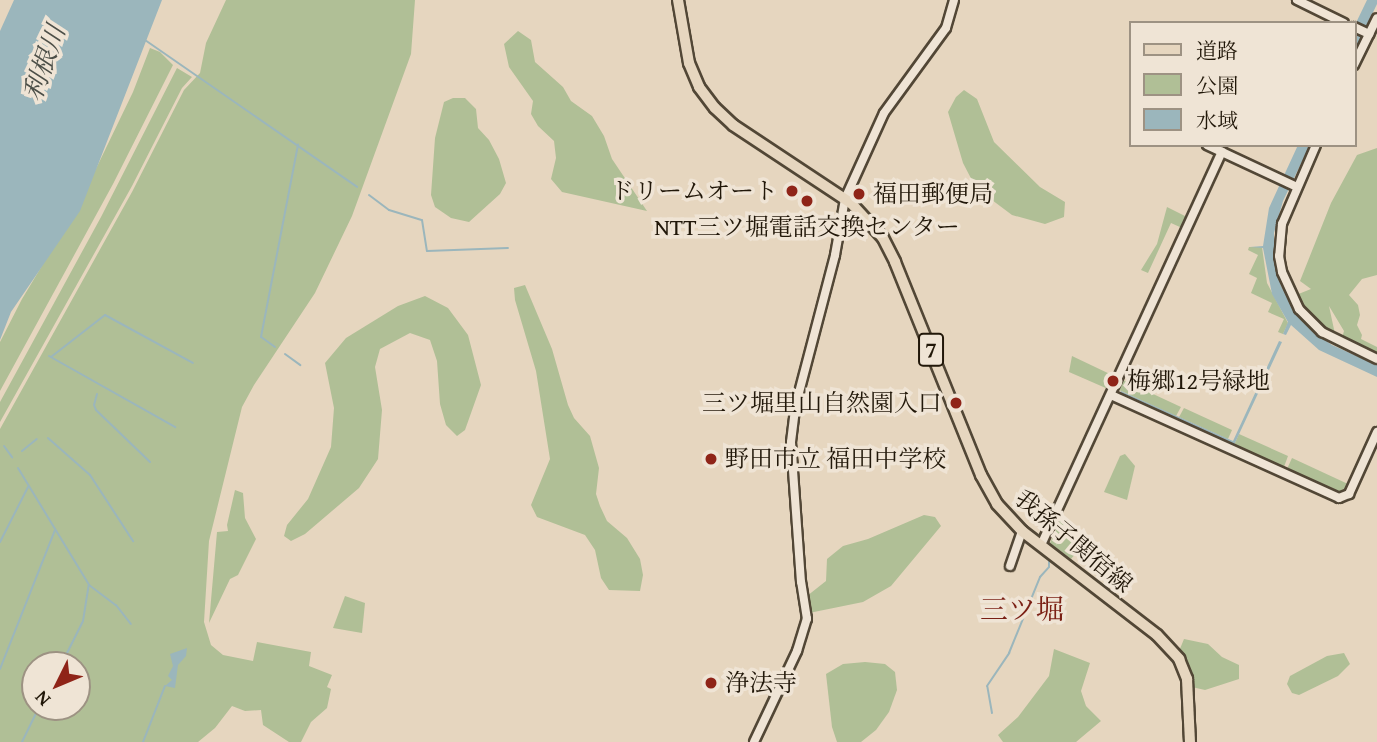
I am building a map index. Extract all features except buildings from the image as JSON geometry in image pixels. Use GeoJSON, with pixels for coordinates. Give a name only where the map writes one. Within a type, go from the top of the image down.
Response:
{"type":"FeatureCollection","features":[{"type":"Feature","properties":{"kind":"main road","name":"我孫子関宿線"},"geometry":{"type":"LineString","coordinates":[[678,0],[689,62],[709,102],[733,125],[845,199],[864,215],[887,244],[981,475],[997,505],[1022,531],[1157,635],[1179,659],[1186,679],[1191,742]]}},
{"type":"Feature","properties":{"kind":"street"},"geometry":{"type":"LineString","coordinates":[[754,742],[797,651],[807,619],[791,442],[796,404],[835,255],[845,199],[884,113],[946,28],[954,0]]}},
{"type":"Feature","properties":{"kind":"street"},"geometry":{"type":"LineString","coordinates":[[1297,0],[1341,21]]}},
{"type":"Feature","properties":{"kind":"street"},"geometry":{"type":"LineString","coordinates":[[1356,60],[1366,33],[1377,18]]}},
{"type":"Feature","properties":{"kind":"street"},"geometry":{"type":"LineString","coordinates":[[1356,28],[1366,33]]}},
{"type":"Feature","properties":{"kind":"street"},"geometry":{"type":"LineString","coordinates":[[1212,147],[1294,186]]}},
{"type":"Feature","properties":{"kind":"street"},"geometry":{"type":"LineString","coordinates":[[1315,147],[1294,186],[1286,210],[1280,239],[1282,272],[1299,309],[1322,332],[1377,359]]}},
{"type":"Feature","properties":{"kind":"street"},"geometry":{"type":"LineString","coordinates":[[1041,545],[1222,152]]}},
{"type":"Feature","properties":{"kind":"street"},"geometry":{"type":"LineString","coordinates":[[1111,395],[1339,498],[1349,494],[1377,432]]}},
{"type":"Feature","properties":{"kind":"street"},"geometry":{"type":"LineString","coordinates":[[1010,566],[1022,531]]}},
{"type":"Feature","properties":{"kind":"green space"},"geometry":{"type":"Polygon","coordinates":[[[226,0],[415,0],[411,54],[352,216],[315,293],[242,407],[209,541],[204,622],[211,645],[223,655],[253,661],[257,642],[311,652],[309,666],[332,675],[327,687],[331,689],[327,708],[311,722],[301,742],[289,742],[263,725],[261,710],[245,711],[232,706],[215,728],[198,742],[0,742],[0,429],[132,192],[184,90],[200,73],[206,43],[226,0]]]}},
{"type":"Feature","properties":{"kind":"green space"},"geometry":{"type":"Polygon","coordinates":[[[518,31],[531,40],[535,62],[563,87],[571,101],[592,116],[604,136],[612,159],[647,211],[562,192],[551,179],[556,158],[554,141],[538,126],[531,114],[533,101],[509,67],[504,44],[518,31]]]}},
{"type":"Feature","properties":{"kind":"green space"},"geometry":{"type":"Polygon","coordinates":[[[150,48],[160,52],[173,65],[113,184],[0,391],[0,342],[22,299],[78,206],[133,92],[150,48]]]}},
{"type":"Feature","properties":{"kind":"green space"},"geometry":{"type":"Polygon","coordinates":[[[177,68],[192,77],[182,88],[132,186],[0,422],[0,402],[101,217],[177,68]]]}},
{"type":"Feature","properties":{"kind":"green space"},"geometry":{"type":"Polygon","coordinates":[[[964,90],[977,99],[994,142],[1040,187],[1065,202],[1064,217],[1045,224],[1012,215],[976,188],[963,163],[948,112],[956,97],[964,90]]]}},
{"type":"Feature","properties":{"kind":"green space"},"geometry":{"type":"Polygon","coordinates":[[[453,98],[465,98],[476,109],[478,128],[489,140],[499,159],[506,183],[500,194],[469,222],[451,218],[435,207],[431,195],[435,138],[444,102],[453,98]]]}},
{"type":"Feature","properties":{"kind":"green space"},"geometry":{"type":"Polygon","coordinates":[[[1377,148],[1377,275],[1362,279],[1349,295],[1358,305],[1360,315],[1357,325],[1361,339],[1377,347],[1377,354],[1342,338],[1344,331],[1329,306],[1335,334],[1313,317],[1296,295],[1311,289],[1300,281],[1331,203],[1357,155],[1377,148]]]}},
{"type":"Feature","properties":{"kind":"green space"},"geometry":{"type":"Polygon","coordinates":[[[1167,207],[1187,217],[1182,228],[1171,223],[1148,273],[1141,270],[1157,244],[1167,207]]]}},
{"type":"Feature","properties":{"kind":"green space"},"geometry":{"type":"Polygon","coordinates":[[[1249,247],[1262,247],[1267,283],[1288,323],[1283,334],[1278,332],[1284,319],[1268,312],[1272,303],[1251,293],[1257,278],[1249,274],[1258,255],[1248,250],[1249,247]]]}},
{"type":"Feature","properties":{"kind":"green space"},"geometry":{"type":"Polygon","coordinates":[[[525,285],[552,349],[568,405],[574,418],[590,436],[599,468],[596,494],[600,506],[607,521],[627,538],[640,559],[643,575],[640,591],[609,590],[601,578],[595,550],[585,535],[537,517],[531,505],[550,459],[536,371],[515,300],[514,288],[525,285]]]}},
{"type":"Feature","properties":{"kind":"green space"},"geometry":{"type":"Polygon","coordinates":[[[425,296],[448,308],[468,335],[481,385],[465,430],[457,436],[446,425],[440,404],[437,361],[430,340],[410,333],[380,349],[375,367],[382,410],[378,459],[359,488],[305,534],[291,541],[284,536],[287,525],[308,499],[331,447],[334,408],[325,363],[346,338],[398,306],[425,296]]]}},
{"type":"Feature","properties":{"kind":"green space"},"geometry":{"type":"Polygon","coordinates":[[[1072,356],[1114,376],[1108,389],[1069,372],[1072,356]]]}},
{"type":"Feature","properties":{"kind":"green space"},"geometry":{"type":"Polygon","coordinates":[[[1123,380],[1181,407],[1176,416],[1119,390],[1123,380]]]}},
{"type":"Feature","properties":{"kind":"green space"},"geometry":{"type":"Polygon","coordinates":[[[1184,408],[1232,430],[1228,439],[1179,417],[1184,408]]]}},
{"type":"Feature","properties":{"kind":"green space"},"geometry":{"type":"Polygon","coordinates":[[[1239,434],[1288,456],[1284,467],[1234,445],[1239,434]]]}},
{"type":"Feature","properties":{"kind":"green space"},"geometry":{"type":"Polygon","coordinates":[[[1125,454],[1135,466],[1127,500],[1104,492],[1120,456],[1125,454]]]}},
{"type":"Feature","properties":{"kind":"green space"},"geometry":{"type":"Polygon","coordinates":[[[1292,458],[1348,484],[1346,488],[1339,492],[1287,469],[1292,458]]]}},
{"type":"Feature","properties":{"kind":"green space"},"geometry":{"type":"Polygon","coordinates":[[[235,490],[243,493],[245,518],[256,539],[238,575],[230,579],[209,623],[217,532],[228,531],[235,490]]]}},
{"type":"Feature","properties":{"kind":"green space"},"geometry":{"type":"Polygon","coordinates":[[[924,515],[935,517],[941,526],[891,586],[863,602],[809,613],[807,596],[826,581],[827,559],[843,546],[868,539],[924,515]]]}},
{"type":"Feature","properties":{"kind":"green space"},"geometry":{"type":"Polygon","coordinates":[[[1061,518],[1070,522],[1056,545],[1067,535],[1083,545],[1071,559],[1050,543],[1061,518]]]}},
{"type":"Feature","properties":{"kind":"green space"},"geometry":{"type":"Polygon","coordinates":[[[345,596],[365,603],[362,633],[333,628],[345,596]]]}},
{"type":"Feature","properties":{"kind":"green space"},"geometry":{"type":"Polygon","coordinates":[[[1184,639],[1208,644],[1222,657],[1239,665],[1239,679],[1205,690],[1183,685],[1175,661],[1184,639]]]}},
{"type":"Feature","properties":{"kind":"green space"},"geometry":{"type":"Polygon","coordinates":[[[1054,649],[1090,663],[1081,691],[1086,706],[1101,721],[1076,742],[1003,742],[998,735],[1018,717],[1049,676],[1054,649]]]}},
{"type":"Feature","properties":{"kind":"green space"},"geometry":{"type":"Polygon","coordinates":[[[1344,653],[1350,664],[1338,676],[1299,695],[1292,693],[1287,684],[1290,676],[1327,656],[1344,653]]]}},
{"type":"Feature","properties":{"kind":"green space"},"geometry":{"type":"Polygon","coordinates":[[[843,664],[885,664],[895,672],[897,690],[889,712],[876,730],[861,742],[837,742],[832,727],[826,674],[843,664]]]}},
{"type":"Feature","properties":{"kind":"water","name":"利根川"},"geometry":{"type":"Polygon","coordinates":[[[14,0],[162,0],[80,211],[11,312],[0,340],[0,31],[14,0]]]}},
{"type":"Feature","properties":{"kind":"water"},"geometry":{"type":"Polygon","coordinates":[[[1367,0],[1377,0],[1356,48],[1356,23],[1367,0]]]}},
{"type":"Feature","properties":{"kind":"water"},"geometry":{"type":"Polygon","coordinates":[[[1297,147],[1309,147],[1283,201],[1274,233],[1274,258],[1281,286],[1295,312],[1311,330],[1332,345],[1377,365],[1377,377],[1319,350],[1291,325],[1286,335],[1283,334],[1288,322],[1272,294],[1263,248],[1250,247],[1263,246],[1269,208],[1297,147]]]}},
{"type":"Feature","properties":{"kind":"water"},"geometry":{"type":"Polygon","coordinates":[[[1279,341],[1282,342],[1234,445],[1120,393],[1121,391],[1233,441],[1279,341]]]}},
{"type":"Feature","properties":{"kind":"water"},"geometry":{"type":"Polygon","coordinates":[[[187,648],[186,656],[178,665],[175,688],[165,686],[172,680],[168,676],[173,666],[170,654],[187,648]]]}},
{"type":"Feature","properties":{"kind":"waterway"},"geometry":{"type":"LineString","coordinates":[[145,40],[357,187]]}},
{"type":"Feature","properties":{"kind":"waterway"},"geometry":{"type":"LineString","coordinates":[[275,347],[261,337],[298,145]]}},
{"type":"Feature","properties":{"kind":"waterway"},"geometry":{"type":"LineString","coordinates":[[369,195],[389,210],[422,220],[427,251],[508,248]]}},
{"type":"Feature","properties":{"kind":"waterway"},"geometry":{"type":"LineString","coordinates":[[51,357],[105,315],[193,363]]}},
{"type":"Feature","properties":{"kind":"waterway"},"geometry":{"type":"LineString","coordinates":[[285,354],[300,365]]}},
{"type":"Feature","properties":{"kind":"waterway"},"geometry":{"type":"LineString","coordinates":[[49,356],[175,427]]}},
{"type":"Feature","properties":{"kind":"waterway"},"geometry":{"type":"LineString","coordinates":[[97,394],[94,405],[96,410],[150,462]]}},
{"type":"Feature","properties":{"kind":"waterway"},"geometry":{"type":"LineString","coordinates":[[48,438],[90,475],[133,541]]}},
{"type":"Feature","properties":{"kind":"waterway"},"geometry":{"type":"LineString","coordinates":[[22,451],[37,439]]}},
{"type":"Feature","properties":{"kind":"waterway"},"geometry":{"type":"LineString","coordinates":[[4,446],[12,457]]}},
{"type":"Feature","properties":{"kind":"waterway"},"geometry":{"type":"LineString","coordinates":[[18,468],[89,585],[116,605],[131,624]]}},
{"type":"Feature","properties":{"kind":"waterway"},"geometry":{"type":"LineString","coordinates":[[0,542],[28,487]]}},
{"type":"Feature","properties":{"kind":"waterway"},"geometry":{"type":"LineString","coordinates":[[0,669],[55,530]]}},
{"type":"Feature","properties":{"kind":"waterway"},"geometry":{"type":"LineString","coordinates":[[992,713],[987,686],[1009,653],[1040,577],[1049,567],[1049,558]]}},
{"type":"Feature","properties":{"kind":"waterway"},"geometry":{"type":"LineString","coordinates":[[68,651],[83,621],[89,585]]}},
{"type":"Feature","properties":{"kind":"waterway"},"geometry":{"type":"LineString","coordinates":[[143,742],[165,686]]}},
{"type":"Feature","properties":{"kind":"waterway"},"geometry":{"type":"LineString","coordinates":[[22,742],[32,721]]}},
{"type":"Feature","properties":{"kind":"place","name":"ドリームオート"},"geometry":{"type":"Point","coordinates":[792,191]}},
{"type":"Feature","properties":{"kind":"place","name":"福田郵便局"},"geometry":{"type":"Point","coordinates":[859,194]}},
{"type":"Feature","properties":{"kind":"place","name":"NTT三ツ堀電話交換センター"},"geometry":{"type":"Point","coordinates":[807,201]}},
{"type":"Feature","properties":{"kind":"place","name":"梅郷12号緑地"},"geometry":{"type":"Point","coordinates":[1113,381]}},
{"type":"Feature","properties":{"kind":"place","name":"三ツ堀里山自然園入口"},"geometry":{"type":"Point","coordinates":[956,403]}},
{"type":"Feature","properties":{"kind":"place","name":"野田市立 福田中学校"},"geometry":{"type":"Point","coordinates":[711,459]}},
{"type":"Feature","properties":{"kind":"place","name":"浄法寺"},"geometry":{"type":"Point","coordinates":[711,683]}},
{"type":"Feature","properties":{"kind":"district","name":"三ツ堀"},"geometry":{"type":"Point","coordinates":[1022,609]}}]}
